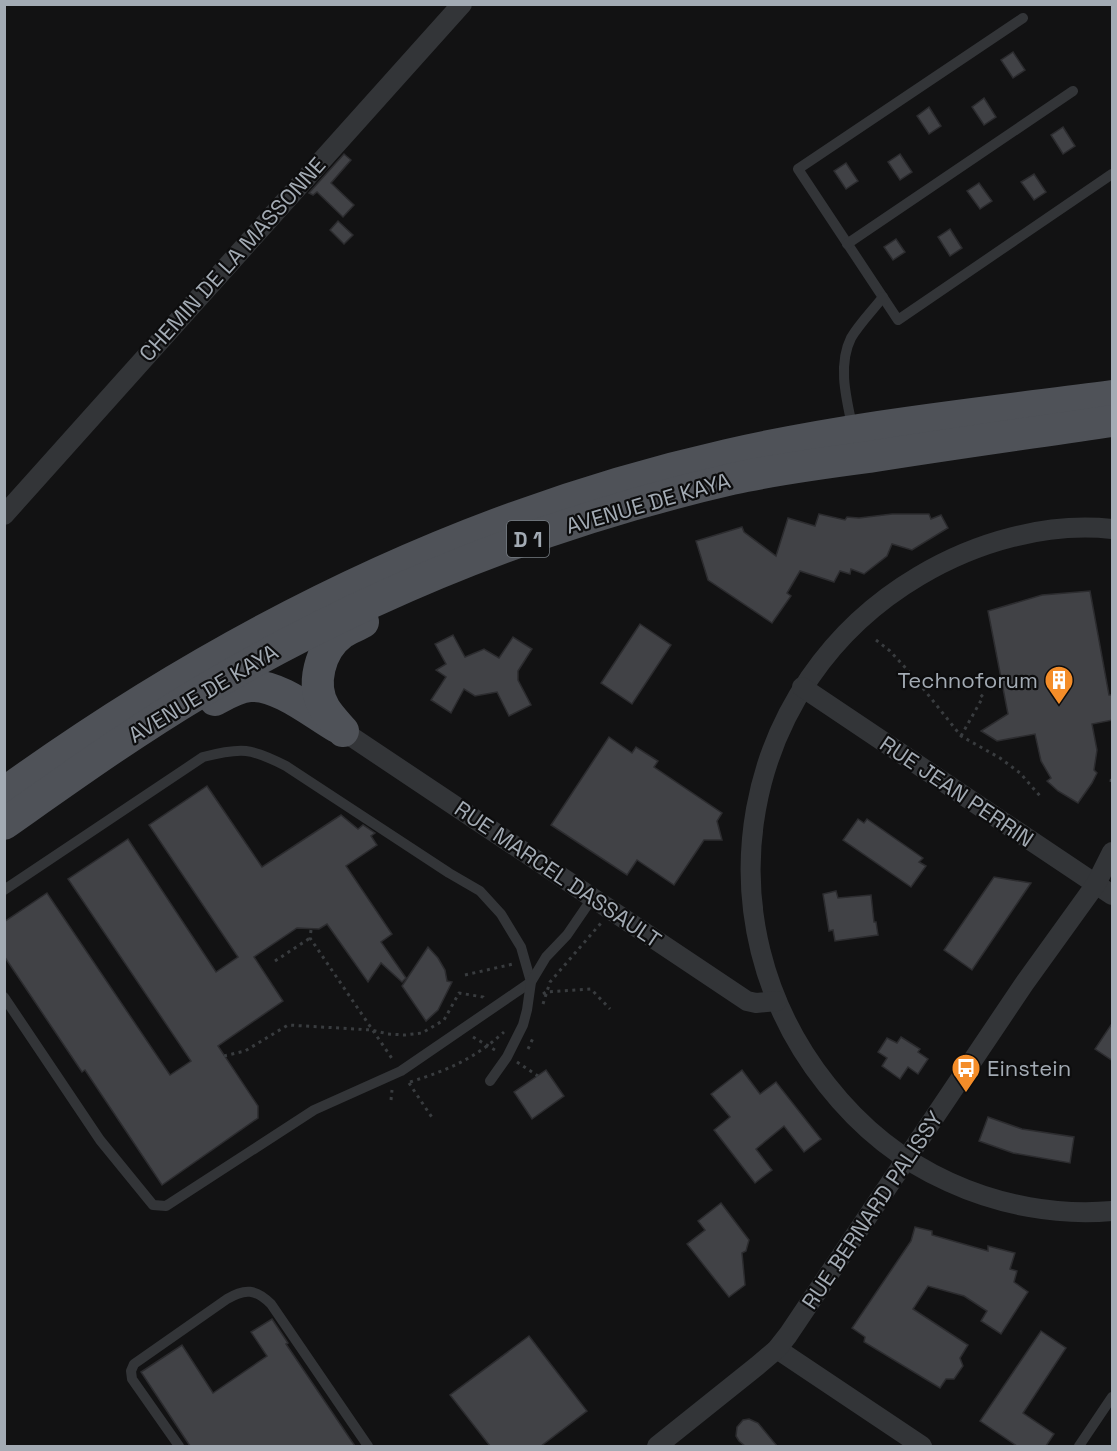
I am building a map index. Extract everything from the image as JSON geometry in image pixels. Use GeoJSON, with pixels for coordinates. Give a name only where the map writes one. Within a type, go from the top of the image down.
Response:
{"type":"FeatureCollection","features":[{"type":"Feature","properties":{"kind":"main road","name":"AVENUE DE KAYA"},"geometry":{"type":"LineString","coordinates":[[4,793],[104,723],[190,670],[313,603],[391,567],[494,525],[621,482],[729,454],[853,430],[1113,396]]}},
{"type":"Feature","properties":{"kind":"main road","name":"AVENUE DE KAYA"},"geometry":{"type":"LineString","coordinates":[[4,824],[119,743],[200,692],[269,653],[452,567],[564,526],[735,478],[1113,421]]}},
{"type":"Feature","properties":{"kind":"main road"},"geometry":{"type":"LineString","coordinates":[[343,731],[324,708],[317,681],[323,657],[342,633],[444,584],[510,558],[611,524],[735,478]]}},
{"type":"Feature","properties":{"kind":"main road"},"geometry":{"type":"LineString","coordinates":[[50,792],[232,691],[248,686],[265,687],[282,693],[343,731]]}},
{"type":"Feature","properties":{"kind":"street","name":"CHEMIN DE LA MASSONNE"},"geometry":{"type":"LineString","coordinates":[[4,515],[462,4]]}},
{"type":"Feature","properties":{"kind":"street"},"geometry":{"type":"LineString","coordinates":[[1113,529],[1052,530],[1011,537],[975,549],[937,565],[901,586],[864,615],[831,648],[802,687],[778,736],[757,804],[751,837],[750,873],[753,912],[762,957],[777,1001],[795,1038],[816,1072],[843,1106],[873,1135],[934,1175],[990,1197],[1038,1209],[1087,1214],[1113,1211]]}},
{"type":"Feature","properties":{"kind":"street","name":"RUE JEAN PERRIN"},"geometry":{"type":"LineString","coordinates":[[802,687],[1113,896]]}},
{"type":"Feature","properties":{"kind":"street","name":"RUE MARCEL DASSAULT"},"geometry":{"type":"LineString","coordinates":[[343,731],[747,1001],[756,1003],[777,1001]]}},
{"type":"Feature","properties":{"kind":"street","name":"RUE BERNARD PALISSY"},"geometry":{"type":"LineString","coordinates":[[657,1446],[777,1349],[1024,984],[1096,884],[1113,852]]}},
{"type":"Feature","properties":{"kind":"street"},"geometry":{"type":"LineString","coordinates":[[777,1349],[922,1446]]}},
{"type":"Feature","properties":{"kind":"lane"},"geometry":{"type":"LineString","coordinates":[[1023,18],[798,169],[898,320],[1113,174]]}},
{"type":"Feature","properties":{"kind":"lane"},"geometry":{"type":"LineString","coordinates":[[847,244],[1073,91]]}},
{"type":"Feature","properties":{"kind":"lane"},"geometry":{"type":"LineString","coordinates":[[853,430],[844,384],[846,357],[851,339],[883,297]]}},
{"type":"Feature","properties":{"kind":"lane"},"geometry":{"type":"LineString","coordinates":[[4,890],[203,757],[229,750],[257,752],[286,766],[480,891],[501,914],[520,947],[531,982]]}},
{"type":"Feature","properties":{"kind":"lane"},"geometry":{"type":"LineString","coordinates":[[490,1081],[507,1057],[523,1025],[531,982],[546,957],[567,935],[593,897]]}},
{"type":"Feature","properties":{"kind":"lane"},"geometry":{"type":"LineString","coordinates":[[4,997],[100,1140],[153,1205],[166,1206],[314,1110],[400,1071],[531,982]]}},
{"type":"Feature","properties":{"kind":"lane"},"geometry":{"type":"LineString","coordinates":[[179,1446],[132,1379],[131,1371],[134,1364],[227,1299],[250,1290],[257,1292],[271,1304],[368,1446]]}},
{"type":"Feature","properties":{"kind":"lane"},"geometry":{"type":"LineString","coordinates":[[1079,1446],[1112,1401]]}},
{"type":"Feature","properties":{"kind":"path"},"geometry":{"type":"LineString","coordinates":[[876,640],[890,651],[914,677],[961,736],[1000,758],[1020,773],[1040,796]]}},
{"type":"Feature","properties":{"kind":"path"},"geometry":{"type":"LineString","coordinates":[[961,736],[983,697],[979,693]]}},
{"type":"Feature","properties":{"kind":"path"},"geometry":{"type":"LineString","coordinates":[[1111,782],[1113,775]]}},
{"type":"Feature","properties":{"kind":"path"},"geometry":{"type":"LineString","coordinates":[[542,1011],[550,982],[613,911]]}},
{"type":"Feature","properties":{"kind":"path"},"geometry":{"type":"LineString","coordinates":[[311,930],[310,938],[433,1119]]}},
{"type":"Feature","properties":{"kind":"path"},"geometry":{"type":"LineString","coordinates":[[274,961],[310,938]]}},
{"type":"Feature","properties":{"kind":"path"},"geometry":{"type":"LineString","coordinates":[[224,1056],[245,1051],[288,1025],[372,1030],[388,1034],[422,1033],[444,1020],[459,993]]}},
{"type":"Feature","properties":{"kind":"path"},"geometry":{"type":"LineString","coordinates":[[444,1020],[538,1076]]}},
{"type":"Feature","properties":{"kind":"path"},"geometry":{"type":"LineString","coordinates":[[525,1054],[537,1031]]}},
{"type":"Feature","properties":{"kind":"path"},"geometry":{"type":"LineString","coordinates":[[514,1071],[519,1063]]}},
{"type":"Feature","properties":{"kind":"building"},"geometry":{"type":"Polygon","coordinates":[[[1013,52],[1025,70],[1013,78],[1001,60],[1013,52]]]}},
{"type":"Feature","properties":{"kind":"building"},"geometry":{"type":"Polygon","coordinates":[[[984,98],[996,117],[984,125],[972,107],[984,98]]]}},
{"type":"Feature","properties":{"kind":"building"},"geometry":{"type":"Polygon","coordinates":[[[929,107],[941,126],[929,134],[917,116],[929,107]]]}},
{"type":"Feature","properties":{"kind":"building"},"geometry":{"type":"Polygon","coordinates":[[[1063,127],[1075,146],[1063,154],[1051,135],[1063,127]]]}},
{"type":"Feature","properties":{"kind":"building"},"geometry":{"type":"Polygon","coordinates":[[[344,154],[351,160],[331,183],[354,205],[343,217],[317,192],[313,195],[309,193],[344,154]]]}},
{"type":"Feature","properties":{"kind":"building"},"geometry":{"type":"Polygon","coordinates":[[[900,154],[912,172],[900,180],[888,162],[900,154]]]}},
{"type":"Feature","properties":{"kind":"building"},"geometry":{"type":"Polygon","coordinates":[[[846,163],[858,181],[846,189],[834,171],[846,163]]]}},
{"type":"Feature","properties":{"kind":"building"},"geometry":{"type":"Polygon","coordinates":[[[1034,174],[1046,192],[1034,200],[1021,182],[1034,174]]]}},
{"type":"Feature","properties":{"kind":"building"},"geometry":{"type":"Polygon","coordinates":[[[979,183],[992,201],[980,209],[967,191],[979,183]]]}},
{"type":"Feature","properties":{"kind":"building"},"geometry":{"type":"Polygon","coordinates":[[[338,221],[353,235],[344,244],[330,230],[338,221]]]}},
{"type":"Feature","properties":{"kind":"building"},"geometry":{"type":"Polygon","coordinates":[[[950,229],[962,248],[950,256],[938,237],[950,229]]]}},
{"type":"Feature","properties":{"kind":"building"},"geometry":{"type":"Polygon","coordinates":[[[896,239],[905,252],[893,260],[884,247],[896,239]]]}},
{"type":"Feature","properties":{"kind":"building"},"geometry":{"type":"Polygon","coordinates":[[[819,514],[845,520],[847,517],[892,514],[929,514],[931,519],[941,515],[948,528],[912,550],[892,544],[887,556],[864,574],[851,569],[850,574],[840,571],[834,582],[800,571],[787,593],[791,596],[772,623],[708,580],[696,541],[742,527],[744,532],[776,556],[788,518],[815,526],[819,514]]]}},
{"type":"Feature","properties":{"kind":"building","name":"Technoforum"},"geometry":{"type":"Polygon","coordinates":[[[1090,591],[1109,695],[1113,695],[1113,720],[1092,724],[1097,750],[1094,770],[1097,773],[1078,803],[1047,781],[1051,778],[1041,761],[1035,734],[997,741],[981,731],[1008,714],[988,611],[1042,595],[1090,591]]]}},
{"type":"Feature","properties":{"kind":"building"},"geometry":{"type":"Polygon","coordinates":[[[640,624],[671,645],[632,704],[601,683],[640,624]]]}},
{"type":"Feature","properties":{"kind":"building"},"geometry":{"type":"Polygon","coordinates":[[[453,635],[465,657],[484,649],[499,658],[513,637],[532,649],[518,671],[518,680],[531,705],[509,716],[497,692],[475,696],[464,689],[451,713],[431,700],[446,677],[436,670],[446,664],[435,644],[453,635]]]}},
{"type":"Feature","properties":{"kind":"building"},"geometry":{"type":"Polygon","coordinates":[[[609,737],[632,753],[636,747],[658,761],[654,767],[722,813],[717,821],[722,840],[704,840],[674,885],[637,860],[627,875],[551,825],[609,737]]]}},
{"type":"Feature","properties":{"kind":"building"},"geometry":{"type":"Polygon","coordinates":[[[207,786],[262,867],[341,815],[358,829],[363,825],[375,833],[371,836],[377,845],[346,866],[392,934],[381,942],[406,978],[402,982],[381,963],[368,982],[327,924],[319,929],[297,928],[254,957],[283,1001],[218,1046],[258,1106],[258,1118],[162,1185],[85,1070],[82,1072],[4,956],[4,922],[47,893],[170,1075],[191,1061],[68,879],[128,839],[216,972],[238,957],[149,825],[207,786]]]}},
{"type":"Feature","properties":{"kind":"building"},"geometry":{"type":"Polygon","coordinates":[[[858,819],[864,823],[867,819],[923,858],[919,862],[926,866],[911,887],[843,840],[858,819]]]}},
{"type":"Feature","properties":{"kind":"building"},"geometry":{"type":"Polygon","coordinates":[[[994,877],[1031,883],[972,970],[944,950],[994,877]]]}},
{"type":"Feature","properties":{"kind":"building"},"geometry":{"type":"Polygon","coordinates":[[[836,891],[838,898],[871,895],[878,935],[835,941],[833,930],[829,931],[823,894],[836,891]]]}},
{"type":"Feature","properties":{"kind":"building"},"geometry":{"type":"Polygon","coordinates":[[[428,947],[445,970],[447,981],[452,982],[438,1010],[426,1021],[402,986],[428,947]]]}},
{"type":"Feature","properties":{"kind":"building"},"geometry":{"type":"Polygon","coordinates":[[[1113,1022],[1113,1061],[1095,1049],[1113,1022]]]}},
{"type":"Feature","properties":{"kind":"building"},"geometry":{"type":"Polygon","coordinates":[[[901,1037],[920,1049],[918,1052],[928,1059],[918,1074],[908,1067],[900,1079],[882,1066],[887,1058],[878,1052],[887,1038],[897,1043],[901,1037]]]}},
{"type":"Feature","properties":{"kind":"building"},"geometry":{"type":"Polygon","coordinates":[[[546,1070],[564,1096],[532,1119],[514,1092],[546,1070]]]}},
{"type":"Feature","properties":{"kind":"building"},"geometry":{"type":"Polygon","coordinates":[[[742,1070],[760,1094],[776,1082],[821,1139],[804,1152],[784,1126],[756,1149],[772,1170],[755,1183],[714,1130],[730,1117],[711,1094],[742,1070]]]}},
{"type":"Feature","properties":{"kind":"building"},"geometry":{"type":"Polygon","coordinates":[[[988,1117],[1022,1129],[1074,1137],[1070,1163],[1013,1153],[979,1141],[988,1117]]]}},
{"type":"Feature","properties":{"kind":"building"},"geometry":{"type":"Polygon","coordinates":[[[721,1203],[749,1240],[746,1251],[742,1253],[745,1285],[729,1297],[687,1244],[705,1230],[698,1221],[721,1203]]]}},
{"type":"Feature","properties":{"kind":"building"},"geometry":{"type":"Polygon","coordinates":[[[915,1227],[932,1231],[932,1235],[988,1251],[988,1246],[1015,1253],[1010,1269],[1017,1271],[1014,1282],[1028,1292],[1001,1334],[981,1321],[987,1311],[964,1296],[928,1286],[913,1309],[968,1345],[960,1358],[963,1366],[954,1379],[946,1379],[940,1388],[864,1342],[865,1337],[852,1328],[911,1241],[915,1227]]]}},
{"type":"Feature","properties":{"kind":"building"},"geometry":{"type":"Polygon","coordinates":[[[272,1319],[288,1343],[286,1344],[355,1446],[190,1446],[141,1372],[182,1345],[213,1393],[267,1356],[251,1332],[272,1319]]]}},
{"type":"Feature","properties":{"kind":"building"},"geometry":{"type":"Polygon","coordinates":[[[1041,1331],[1066,1348],[1023,1413],[1054,1434],[1046,1446],[1017,1446],[980,1421],[1041,1331]]]}},
{"type":"Feature","properties":{"kind":"building"},"geometry":{"type":"Polygon","coordinates":[[[529,1336],[587,1411],[541,1446],[490,1446],[450,1395],[529,1336]]]}},
{"type":"Feature","properties":{"kind":"building"},"geometry":{"type":"Polygon","coordinates":[[[749,1419],[758,1423],[777,1446],[745,1446],[739,1441],[736,1436],[737,1427],[743,1420],[749,1419]]]}},
{"type":"Feature","properties":{"kind":"place","name":"Technoforum"},"geometry":{"type":"Point","coordinates":[1059,706]}},
{"type":"Feature","properties":{"kind":"place","name":"Einstein"},"geometry":{"type":"Point","coordinates":[966,1094]}}]}
